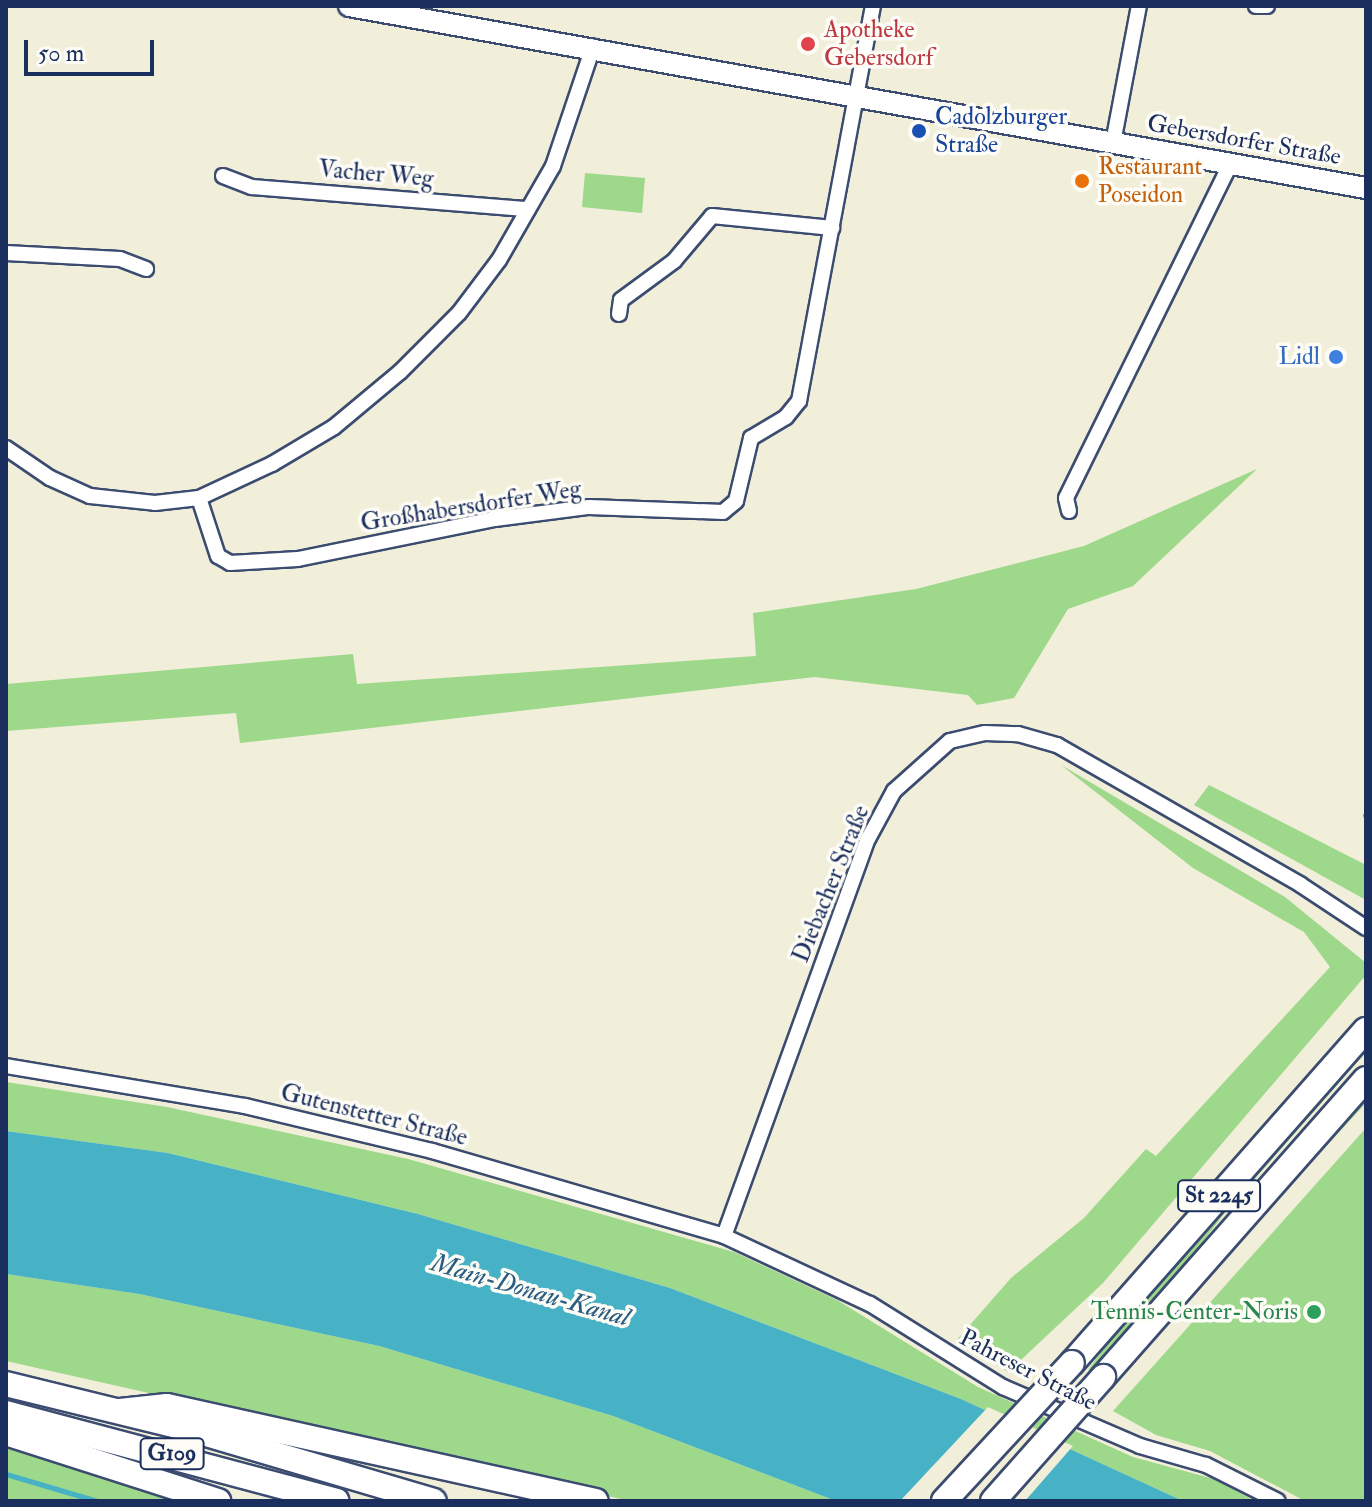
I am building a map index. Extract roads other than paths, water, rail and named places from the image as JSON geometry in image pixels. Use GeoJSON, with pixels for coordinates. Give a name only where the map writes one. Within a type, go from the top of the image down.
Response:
{"type":"FeatureCollection","features":[{"type":"Feature","properties":{"kind":"main road","name":"Gebersdorfer Straße"},"geometry":{"type":"LineString","coordinates":[[349,6],[593,47],[1366,188]]}},
{"type":"Feature","properties":{"kind":"main road","name":"St 2245"},"geometry":{"type":"LineString","coordinates":[[944,1501],[1072,1363],[1366,1030]]}},
{"type":"Feature","properties":{"kind":"main road","name":"St 2245"},"geometry":{"type":"LineString","coordinates":[[993,1501],[1366,1079]]}},
{"type":"Feature","properties":{"kind":"main road","name":"G109"},"geometry":{"type":"LineString","coordinates":[[6,1384],[120,1411],[434,1501]]}},
{"type":"Feature","properties":{"kind":"main road"},"geometry":{"type":"LineString","coordinates":[[120,1411],[167,1406],[596,1501]]}},
{"type":"Feature","properties":{"kind":"main road","name":"G109"},"geometry":{"type":"LineString","coordinates":[[6,1413],[336,1501]]}},
{"type":"Feature","properties":{"kind":"main road"},"geometry":{"type":"LineString","coordinates":[[6,1433],[218,1501]]}},
{"type":"Feature","properties":{"kind":"street"},"geometry":{"type":"LineString","coordinates":[[856,95],[873,6]]}},
{"type":"Feature","properties":{"kind":"street","name":"Gebersdorfer Straße"},"geometry":{"type":"LineString","coordinates":[[1113,143],[1139,6]]}},
{"type":"Feature","properties":{"kind":"street"},"geometry":{"type":"LineString","coordinates":[[6,448],[50,478],[90,496],[138,504],[199,498],[327,431],[400,372],[459,313],[499,260],[572,120],[593,47]]}},
{"type":"Feature","properties":{"kind":"street","name":"Großhabersdorfer Weg"},"geometry":{"type":"LineString","coordinates":[[199,498],[218,556],[230,563],[298,559],[495,519],[589,507],[723,512],[736,501],[751,438],[786,417],[799,401],[856,95]]}},
{"type":"Feature","properties":{"kind":"street"},"geometry":{"type":"LineString","coordinates":[[1069,511],[1066,498],[1230,164]]}},
{"type":"Feature","properties":{"kind":"street","name":"Vacher Weg"},"geometry":{"type":"LineString","coordinates":[[223,176],[252,187],[528,209]]}},
{"type":"Feature","properties":{"kind":"street"},"geometry":{"type":"LineString","coordinates":[[619,314],[621,300],[674,261],[712,216],[832,228]]}},
{"type":"Feature","properties":{"kind":"street"},"geometry":{"type":"LineString","coordinates":[[6,253],[120,259],[146,269]]}},
{"type":"Feature","properties":{"kind":"street","name":"Diebacher Straße"},"geometry":{"type":"LineString","coordinates":[[724,1236],[868,839],[894,791],[950,741],[985,733],[1018,734],[1057,745],[1289,877],[1366,928]]}},
{"type":"Feature","properties":{"kind":"street","name":"Gutenstetter Straße"},"geometry":{"type":"LineString","coordinates":[[6,1066],[245,1106],[432,1151],[724,1236]]}},
{"type":"Feature","properties":{"kind":"street","name":"Pahreser Straße"},"geometry":{"type":"LineString","coordinates":[[724,1236],[870,1304],[1003,1387],[1140,1446],[1206,1465],[1278,1501]]}},
{"type":"Feature","properties":{"kind":"water","name":"Main-Donau-Kanal"},"geometry":{"type":"Polygon","coordinates":[[[6,1131],[168,1153],[418,1214],[670,1288],[961,1399],[1183,1501],[836,1501],[613,1416],[379,1346],[139,1294],[6,1274],[6,1131]]]}},
{"type":"Feature","properties":{"kind":"waterway"},"geometry":{"type":"LineString","coordinates":[[6,1474],[97,1501]]}},
{"type":"Feature","properties":{"kind":"place","name":"Apotheke Gebersdorf"},"geometry":{"type":"Point","coordinates":[808,44]}},
{"type":"Feature","properties":{"kind":"place","name":"Cadolzburger Straße"},"geometry":{"type":"Point","coordinates":[919,131]}},
{"type":"Feature","properties":{"kind":"place","name":"Restaurant Poseidon"},"geometry":{"type":"Point","coordinates":[1082,181]}},
{"type":"Feature","properties":{"kind":"place","name":"Lidl"},"geometry":{"type":"Point","coordinates":[1336,357]}},
{"type":"Feature","properties":{"kind":"place","name":"Tennis-Center-Noris"},"geometry":{"type":"Point","coordinates":[1314,1312]}}]}
